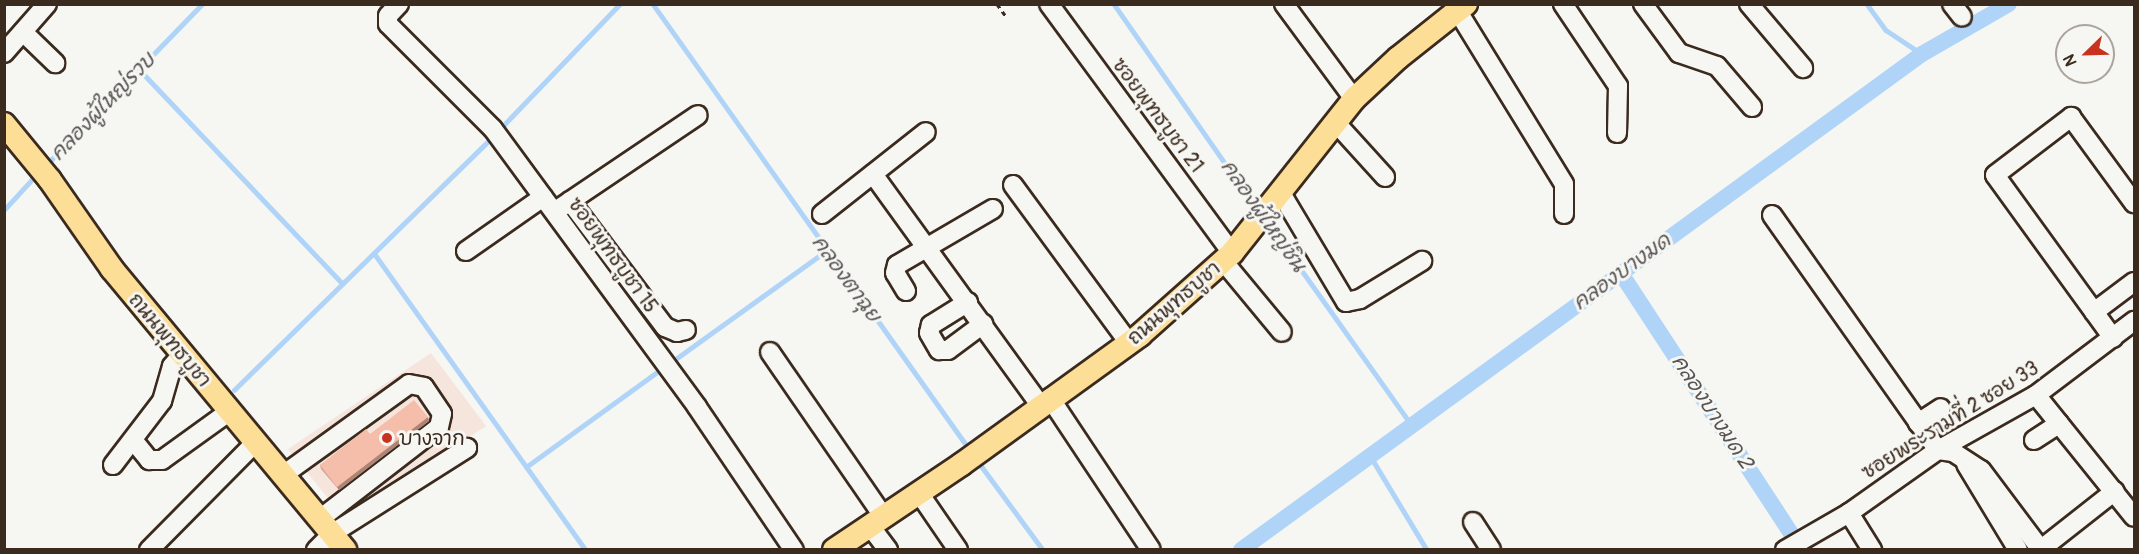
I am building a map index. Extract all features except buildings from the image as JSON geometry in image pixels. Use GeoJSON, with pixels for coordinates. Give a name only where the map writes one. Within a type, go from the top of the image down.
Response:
{"type":"FeatureCollection","features":[{"type":"Feature","properties":{"kind":"main road","name":"ถนนพุทธบูชา"},"geometry":{"type":"LineString","coordinates":[[834,549],[919,494],[1129,344],[1228,257],[1257,224],[1354,99],[1462,7]]}},
{"type":"Feature","properties":{"kind":"main road","name":"ถนนพุทธบูชา"},"geometry":{"type":"LineString","coordinates":[[4,124],[50,180],[111,269],[332,534]]}},
{"type":"Feature","properties":{"kind":"street"},"geometry":{"type":"LineString","coordinates":[[4,53],[47,4]]}},
{"type":"Feature","properties":{"kind":"street","name":"ซอยพุทธบูชา 15"},"geometry":{"type":"LineString","coordinates":[[399,4],[388,16],[388,24],[498,136],[697,407],[794,549]]}},
{"type":"Feature","properties":{"kind":"street","name":"ซอยพุทธบูชา 21"},"geometry":{"type":"LineString","coordinates":[[1049,4],[1282,332]]}},
{"type":"Feature","properties":{"kind":"street"},"geometry":{"type":"LineString","coordinates":[[1284,4],[1354,99]]}},
{"type":"Feature","properties":{"kind":"street"},"geometry":{"type":"LineString","coordinates":[[1563,4],[1618,86],[1617,133]]}},
{"type":"Feature","properties":{"kind":"street"},"geometry":{"type":"LineString","coordinates":[[1643,4],[1679,53],[1717,66],[1752,107]]}},
{"type":"Feature","properties":{"kind":"street"},"geometry":{"type":"LineString","coordinates":[[1749,4],[1803,68]]}},
{"type":"Feature","properties":{"kind":"street"},"geometry":{"type":"LineString","coordinates":[[1462,7],[1564,184],[1564,214]]}},
{"type":"Feature","properties":{"kind":"street"},"geometry":{"type":"LineString","coordinates":[[23,32],[55,63]]}},
{"type":"Feature","properties":{"kind":"street"},"geometry":{"type":"LineString","coordinates":[[554,212],[698,115]]}},
{"type":"Feature","properties":{"kind":"street"},"geometry":{"type":"LineString","coordinates":[[2113,338],[1995,175],[2071,117],[2134,203]]}},
{"type":"Feature","properties":{"kind":"street"},"geometry":{"type":"LineString","coordinates":[[1336,123],[1385,177]]}},
{"type":"Feature","properties":{"kind":"street"},"geometry":{"type":"LineString","coordinates":[[822,214],[927,132]]}},
{"type":"Feature","properties":{"kind":"street"},"geometry":{"type":"LineString","coordinates":[[873,174],[929,247],[983,324],[1045,402],[1151,549]]}},
{"type":"Feature","properties":{"kind":"street"},"geometry":{"type":"LineString","coordinates":[[1013,185],[1129,344]]}},
{"type":"Feature","properties":{"kind":"street"},"geometry":{"type":"LineString","coordinates":[[466,251],[543,197]]}},
{"type":"Feature","properties":{"kind":"street"},"geometry":{"type":"LineString","coordinates":[[1276,199],[1346,302],[1360,299],[1422,261]]}},
{"type":"Feature","properties":{"kind":"street"},"geometry":{"type":"LineString","coordinates":[[570,201],[665,327],[677,332],[686,330]]}},
{"type":"Feature","properties":{"kind":"street"},"geometry":{"type":"LineString","coordinates":[[906,291],[894,268],[993,209]]}},
{"type":"Feature","properties":{"kind":"street"},"geometry":{"type":"LineString","coordinates":[[1772,215],[1938,450],[1964,459],[1981,470],[2041,549],[2115,491]]}},
{"type":"Feature","properties":{"kind":"street"},"geometry":{"type":"LineString","coordinates":[[2094,312],[2134,282]]}},
{"type":"Feature","properties":{"kind":"street"},"geometry":{"type":"LineString","coordinates":[[968,302],[932,325],[929,333],[939,350],[948,350],[983,324]]}},
{"type":"Feature","properties":{"kind":"street","name":"ซอยพระรามที่ 2 ซอย 33"},"geometry":{"type":"LineString","coordinates":[[1786,549],[1849,513],[1938,450],[2037,394],[2134,321]]}},
{"type":"Feature","properties":{"kind":"street"},"geometry":{"type":"LineString","coordinates":[[770,352],[877,522],[888,549]]}},
{"type":"Feature","properties":{"kind":"street"},"geometry":{"type":"LineString","coordinates":[[113,465],[162,401],[172,366],[182,355]]}},
{"type":"Feature","properties":{"kind":"street"},"geometry":{"type":"LineString","coordinates":[[284,475],[410,384],[424,387],[442,414],[439,427],[316,549]]}},
{"type":"Feature","properties":{"kind":"street"},"geometry":{"type":"LineString","coordinates":[[2037,394],[2134,517]]}},
{"type":"Feature","properties":{"kind":"street"},"geometry":{"type":"LineString","coordinates":[[1918,423],[1941,408]]}},
{"type":"Feature","properties":{"kind":"street"},"geometry":{"type":"LineString","coordinates":[[133,440],[149,460],[162,460],[230,411]]}},
{"type":"Feature","properties":{"kind":"street"},"geometry":{"type":"LineString","coordinates":[[2034,441],[2059,424]]}},
{"type":"Feature","properties":{"kind":"street"},"geometry":{"type":"LineString","coordinates":[[149,549],[256,442]]}},
{"type":"Feature","properties":{"kind":"street"},"geometry":{"type":"LineString","coordinates":[[332,534],[467,448]]}},
{"type":"Feature","properties":{"kind":"street"},"geometry":{"type":"LineString","coordinates":[[1964,459],[2018,549]]}},
{"type":"Feature","properties":{"kind":"street"},"geometry":{"type":"LineString","coordinates":[[919,494],[958,549]]}},
{"type":"Feature","properties":{"kind":"street"},"geometry":{"type":"LineString","coordinates":[[1849,513],[1872,549]]}},
{"type":"Feature","properties":{"kind":"street"},"geometry":{"type":"LineString","coordinates":[[1473,522],[1491,549]]}},
{"type":"Feature","properties":{"kind":"path"},"geometry":{"type":"LineString","coordinates":[[997,4],[1007,18]]}},
{"type":"Feature","properties":{"kind":"shaded area","name":"บางจาก"},"geometry":{"type":"Polygon","coordinates":[[[431,353],[486,426],[345,519],[288,449],[431,353]]]}},
{"type":"Feature","properties":{"kind":"waterway","name":"คลองผู้ใหญ่รวบ"},"geometry":{"type":"LineString","coordinates":[[47,164],[202,4]]}},
{"type":"Feature","properties":{"kind":"waterway"},"geometry":{"type":"LineString","coordinates":[[499,130],[620,4]]}},
{"type":"Feature","properties":{"kind":"waterway","name":"คลองตาฉุย"},"geometry":{"type":"LineString","coordinates":[[653,4],[970,450]]}},
{"type":"Feature","properties":{"kind":"waterway","name":"คลองผู้ใหญ่ชิน"},"geometry":{"type":"LineString","coordinates":[[1114,4],[1257,209]]}},
{"type":"Feature","properties":{"kind":"waterway"},"geometry":{"type":"LineString","coordinates":[[1867,4],[1886,30],[1922,54]]}},
{"type":"Feature","properties":{"kind":"waterway","name":"คลองบางมด"},"geometry":{"type":"LineString","coordinates":[[1241,550],[1922,54],[2009,4]]}},
{"type":"Feature","properties":{"kind":"waterway"},"geometry":{"type":"LineString","coordinates":[[139,69],[343,284]]}},
{"type":"Feature","properties":{"kind":"waterway"},"geometry":{"type":"LineString","coordinates":[[234,390],[493,136]]}},
{"type":"Feature","properties":{"kind":"waterway","name":"คลองผู้ใหญ่รวบ"},"geometry":{"type":"LineString","coordinates":[[4,210],[37,174]]}},
{"type":"Feature","properties":{"kind":"waterway","name":"คลองผู้ใหญ่ชิน"},"geometry":{"type":"LineString","coordinates":[[1266,220],[1413,427]]}},
{"type":"Feature","properties":{"kind":"waterway"},"geometry":{"type":"LineString","coordinates":[[670,363],[826,251]]}},
{"type":"Feature","properties":{"kind":"waterway"},"geometry":{"type":"LineString","coordinates":[[374,253],[586,550]]}},
{"type":"Feature","properties":{"kind":"waterway","name":"คลองบางมด 2"},"geometry":{"type":"LineString","coordinates":[[1622,275],[1802,550]]}},
{"type":"Feature","properties":{"kind":"waterway"},"geometry":{"type":"LineString","coordinates":[[526,467],[663,368]]}},
{"type":"Feature","properties":{"kind":"waterway"},"geometry":{"type":"LineString","coordinates":[[1371,457],[1427,550]]}},
{"type":"Feature","properties":{"kind":"waterway","name":"คลองตาฉุย"},"geometry":{"type":"LineString","coordinates":[[977,460],[1043,550]]}},
{"type":"Feature","properties":{"kind":"place","name":"บางจาก"},"geometry":{"type":"Point","coordinates":[387,438]}}]}
